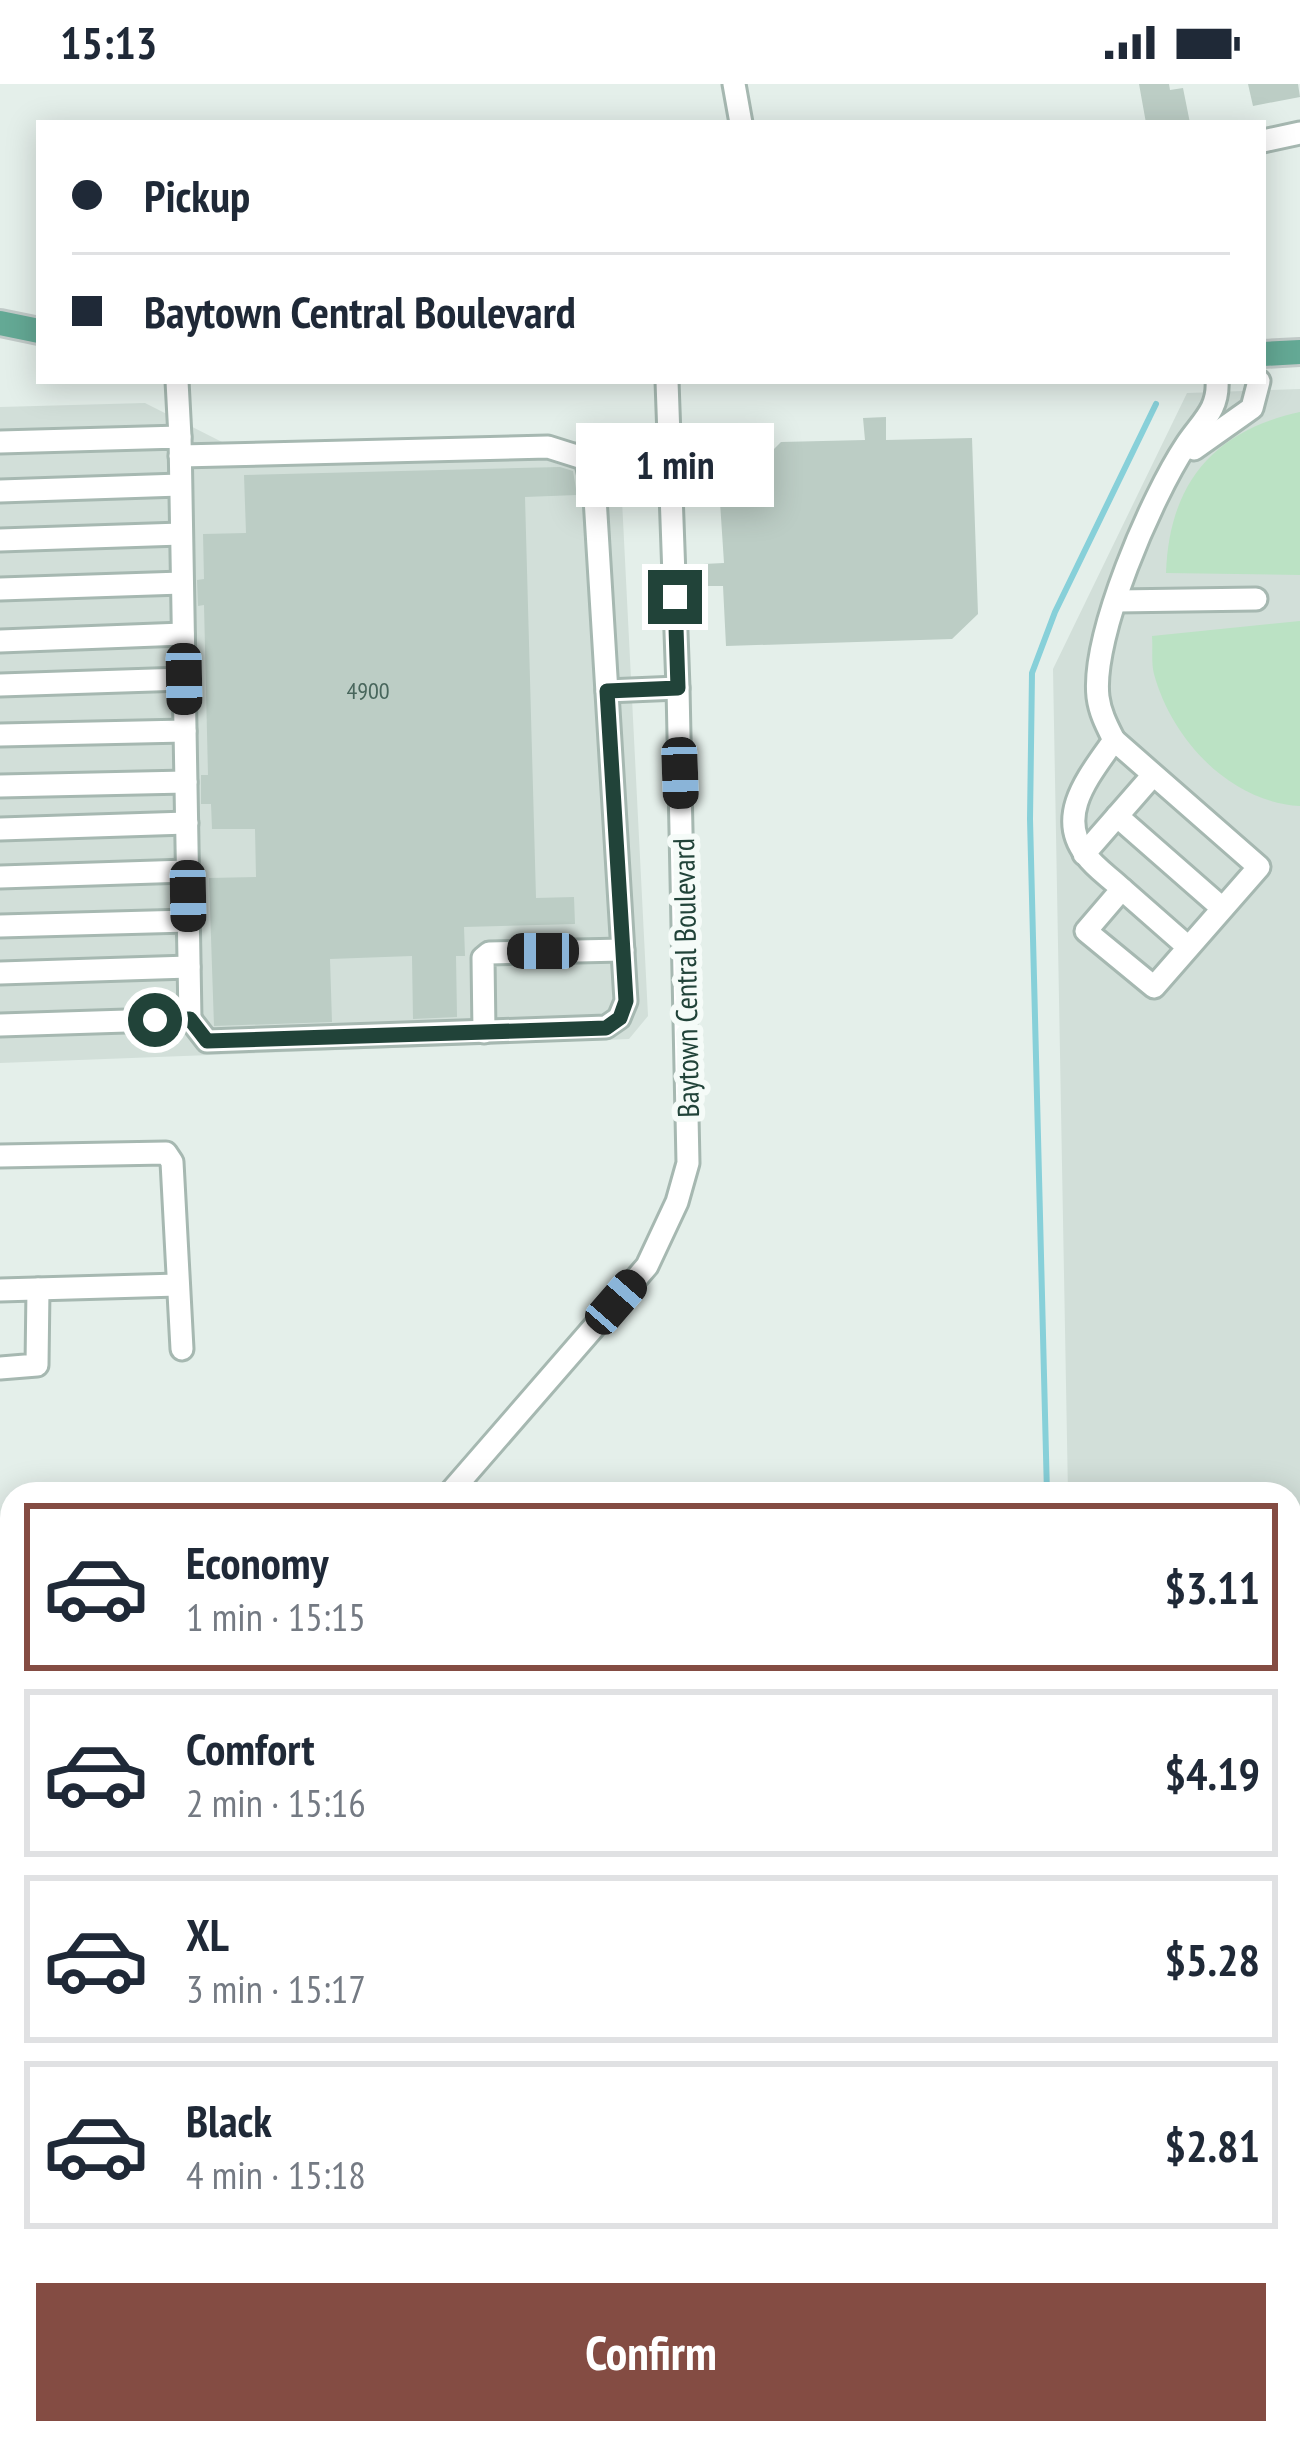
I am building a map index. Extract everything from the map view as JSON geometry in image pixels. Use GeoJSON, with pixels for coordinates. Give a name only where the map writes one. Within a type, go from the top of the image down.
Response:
{"type":"FeatureCollection","features":[{"type":"Feature","properties":{"kind":"main road"},"geometry":{"type":"LineString","coordinates":[[0,322],[36,330]]}},
{"type":"Feature","properties":{"kind":"main road"},"geometry":{"type":"LineString","coordinates":[[1266,354],[1300,352]]}},
{"type":"Feature","properties":{"kind":"street"},"geometry":{"type":"LineString","coordinates":[[734,84],[740,120]]}},
{"type":"Feature","properties":{"kind":"street"},"geometry":{"type":"LineString","coordinates":[[1266,140],[1300,133]]}},
{"type":"Feature","properties":{"kind":"street"},"geometry":{"type":"LineString","coordinates":[[0,442],[180,447],[548,447],[586,459],[596,498],[626,1001],[620,1018],[606,1028],[207,1041],[190,1019],[180,447],[177,384]]}},
{"type":"Feature","properties":{"kind":"street","name":"Baytown Central Boulevard"},"geometry":{"type":"LineString","coordinates":[[469,1482],[647,1266],[677,1202],[688,1163],[667,384]]}},
{"type":"Feature","properties":{"kind":"street"},"geometry":{"type":"LineString","coordinates":[[1122,889],[1086,931],[1154,987],[1258,867],[1114,740],[1097,694],[1106,634],[1143,529],[1218,398],[1217,384]]}},
{"type":"Feature","properties":{"kind":"street"},"geometry":{"type":"LineString","coordinates":[[1179,459],[1252,408],[1258,384]]}},
{"type":"Feature","properties":{"kind":"street"},"geometry":{"type":"LineString","coordinates":[[0,491],[180,485]]}},
{"type":"Feature","properties":{"kind":"street"},"geometry":{"type":"LineString","coordinates":[[0,540],[181,534]]}},
{"type":"Feature","properties":{"kind":"street"},"geometry":{"type":"LineString","coordinates":[[0,589],[182,584]]}},
{"type":"Feature","properties":{"kind":"street"},"geometry":{"type":"LineString","coordinates":[[1118,601],[1256,599]]}},
{"type":"Feature","properties":{"kind":"street"},"geometry":{"type":"LineString","coordinates":[[0,641],[183,634]]}},
{"type":"Feature","properties":{"kind":"street"},"geometry":{"type":"LineString","coordinates":[[0,685],[184,679]]}},
{"type":"Feature","properties":{"kind":"street"},"geometry":{"type":"LineString","coordinates":[[607,691],[678,688]]}},
{"type":"Feature","properties":{"kind":"street"},"geometry":{"type":"LineString","coordinates":[[0,735],[185,730]]}},
{"type":"Feature","properties":{"kind":"street"},"geometry":{"type":"LineString","coordinates":[[1114,740],[1076,800],[1074,819],[1084,854],[1188,947]]}},
{"type":"Feature","properties":{"kind":"street"},"geometry":{"type":"LineString","coordinates":[[1084,854],[1153,776]]}},
{"type":"Feature","properties":{"kind":"street"},"geometry":{"type":"LineString","coordinates":[[0,786],[186,782]]}},
{"type":"Feature","properties":{"kind":"street"},"geometry":{"type":"LineString","coordinates":[[1118,816],[1222,908]]}},
{"type":"Feature","properties":{"kind":"street"},"geometry":{"type":"LineString","coordinates":[[0,829],[187,823]]}},
{"type":"Feature","properties":{"kind":"street"},"geometry":{"type":"LineString","coordinates":[[0,877],[187,871]]}},
{"type":"Feature","properties":{"kind":"street"},"geometry":{"type":"LineString","coordinates":[[0,926],[188,921]]}},
{"type":"Feature","properties":{"kind":"street"},"geometry":{"type":"LineString","coordinates":[[484,1032],[483,958],[489,953],[623,950]]}},
{"type":"Feature","properties":{"kind":"street"},"geometry":{"type":"LineString","coordinates":[[0,973],[189,967]]}},
{"type":"Feature","properties":{"kind":"street"},"geometry":{"type":"LineString","coordinates":[[0,1024],[190,1019]]}},
{"type":"Feature","properties":{"kind":"street"},"geometry":{"type":"LineString","coordinates":[[0,1156],[166,1153],[172,1162],[182,1349]]}},
{"type":"Feature","properties":{"kind":"street"},"geometry":{"type":"LineString","coordinates":[[0,1290],[178,1285]]}},
{"type":"Feature","properties":{"kind":"street"},"geometry":{"type":"LineString","coordinates":[[0,1369],[37,1365],[38,1289]]}},
{"type":"Feature","properties":{"kind":"shaded area"},"geometry":{"type":"Polygon","coordinates":[[[1300,389],[1300,1482],[1068,1482],[1053,669],[1187,393],[1300,389]]]}},
{"type":"Feature","properties":{"kind":"shaded area"},"geometry":{"type":"Polygon","coordinates":[[[145,403],[222,442],[619,441],[648,1016],[629,1039],[0,1063],[0,407],[145,403]]]}},
{"type":"Feature","properties":{"kind":"green space"},"geometry":{"type":"Polygon","coordinates":[[[1300,412],[1300,575],[1166,573],[1176,513],[1202,466],[1243,433],[1300,412]]]}},
{"type":"Feature","properties":{"kind":"green space"},"geometry":{"type":"Polygon","coordinates":[[[1300,621],[1300,806],[1250,793],[1207,763],[1190,744],[1154,674],[1152,636],[1300,621]]]}},
{"type":"Feature","properties":{"kind":"building"},"geometry":{"type":"Polygon","coordinates":[[[1139,84],[1183,88],[1189,120],[1145,120],[1139,84]]]}},
{"type":"Feature","properties":{"kind":"building"},"geometry":{"type":"Polygon","coordinates":[[[1248,84],[1298,84],[1300,97],[1253,106],[1248,84]]]}},
{"type":"Feature","properties":{"kind":"building"},"geometry":{"type":"Polygon","coordinates":[[[886,417],[886,440],[972,438],[978,614],[952,639],[726,646],[723,586],[703,586],[703,564],[724,563],[720,502],[740,485],[719,464],[739,442],[760,463],[781,442],[865,440],[863,418],[886,417]]]}},
{"type":"Feature","properties":{"kind":"building"},"geometry":{"type":"Polygon","coordinates":[[[560,467],[573,471],[577,495],[525,497],[536,898],[574,897],[575,924],[464,927],[465,956],[456,956],[457,1017],[413,1019],[412,956],[330,959],[332,1022],[214,1026],[209,878],[256,877],[255,829],[212,829],[211,804],[201,804],[201,775],[208,775],[204,605],[198,606],[197,580],[204,579],[203,534],[246,533],[244,475],[560,467]]]}},
{"type":"Feature","properties":{"kind":"waterway"},"geometry":{"type":"LineString","coordinates":[[1047,1482],[1030,819],[1032,673],[1055,612],[1156,404]]}},
{"type":"Feature","properties":{"kind":"route"},"geometry":{"type":"LineString","coordinates":[[155,1020],[190,1019],[207,1041],[606,1028],[620,1018],[626,1001],[607,691],[678,688],[675,597]]}}]}
